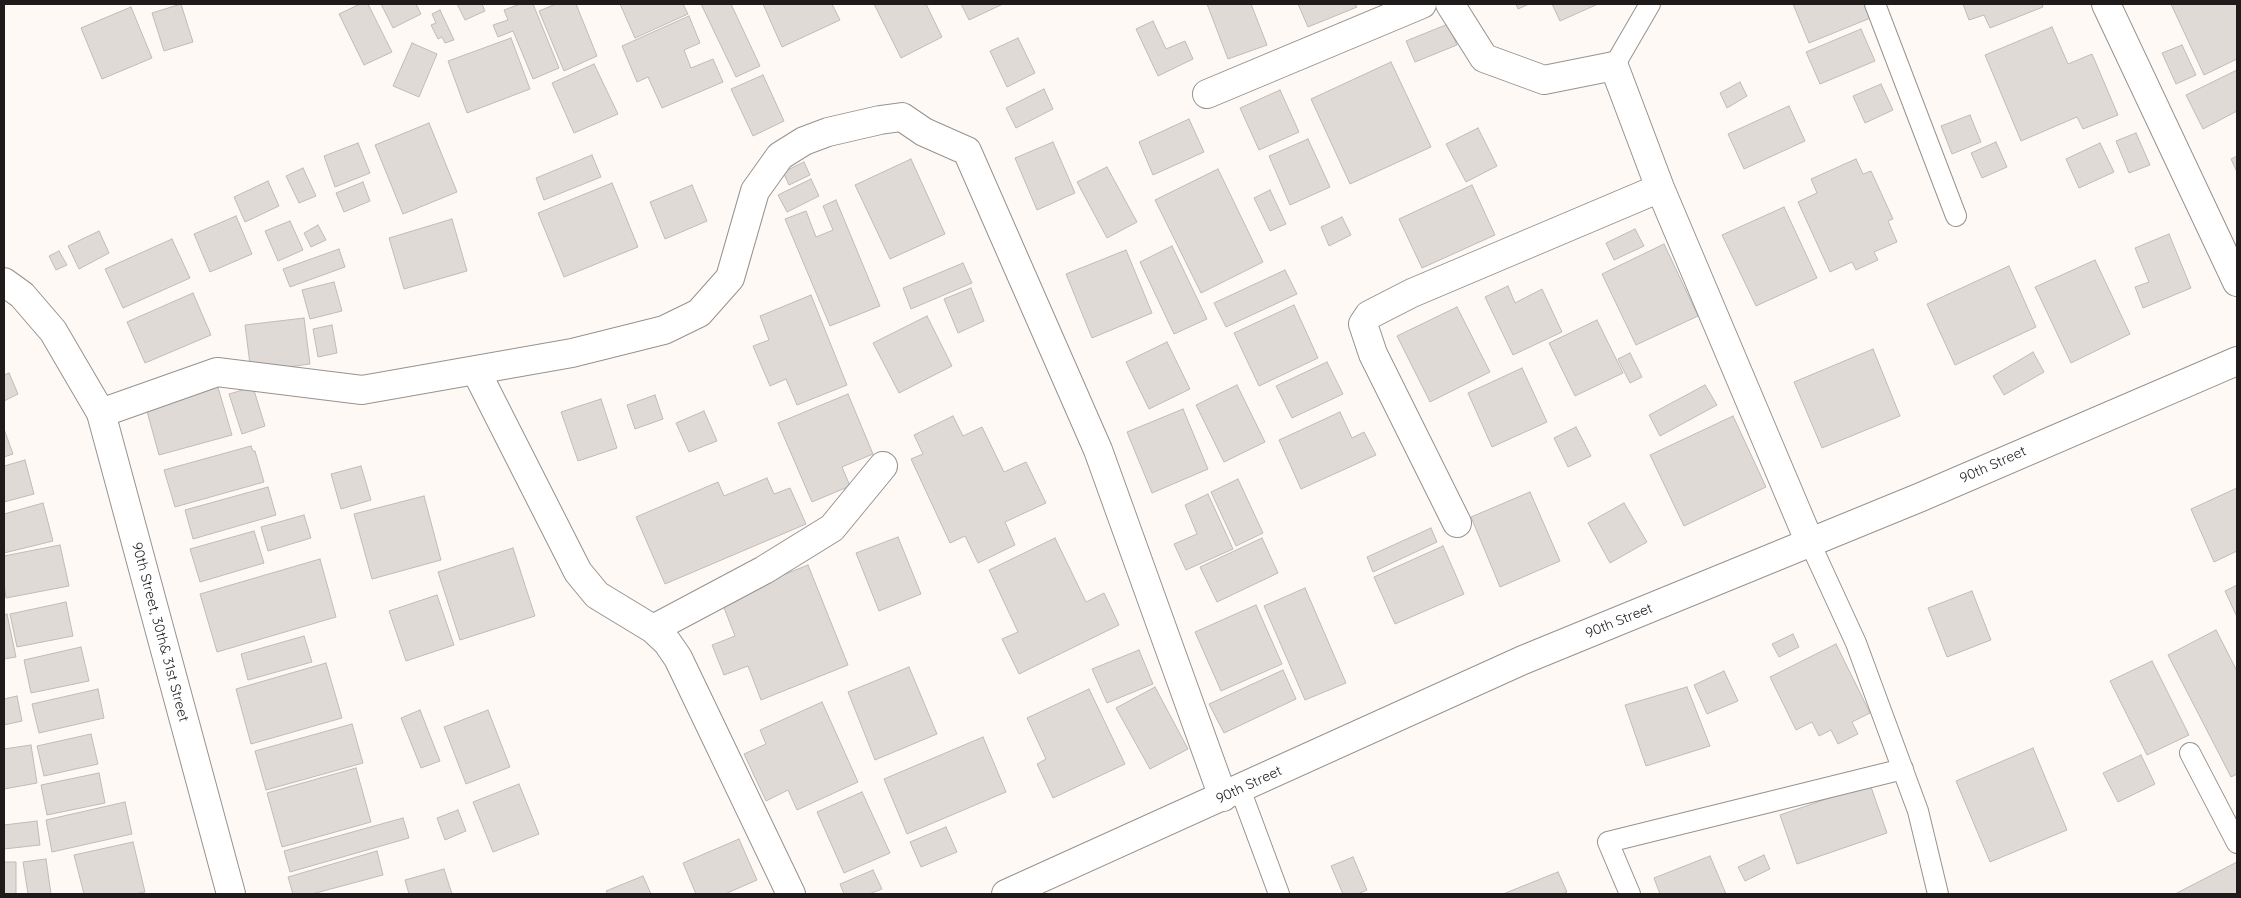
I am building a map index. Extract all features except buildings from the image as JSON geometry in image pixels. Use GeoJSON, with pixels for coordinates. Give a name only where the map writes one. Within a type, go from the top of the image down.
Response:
{"type":"FeatureCollection","features":[{"type":"Feature","properties":{"kind":"street"},"geometry":{"type":"LineString","coordinates":[[1207,94],[1422,4]]}},
{"type":"Feature","properties":{"kind":"street"},"geometry":{"type":"LineString","coordinates":[[1450,4],[1484,58],[1544,80],[1614,66],[1660,188],[1810,543]]}},
{"type":"Feature","properties":{"kind":"street"},"geometry":{"type":"LineString","coordinates":[[2106,4],[2237,282]]}},
{"type":"Feature","properties":{"kind":"street"},"geometry":{"type":"LineString","coordinates":[[101,413],[217,372],[362,390],[572,353],[664,330],[699,312],[730,278],[754,191],[780,156],[804,141],[828,132],[902,117],[924,132],[967,151],[1098,450],[1232,793]]}},
{"type":"Feature","properties":{"kind":"street"},"geometry":{"type":"LineString","coordinates":[[1457,523],[1373,354],[1363,324],[1369,315],[1412,293],[1660,188]]}},
{"type":"Feature","properties":{"kind":"street","name":"90th Street, 30th& 31st Street"},"geometry":{"type":"LineString","coordinates":[[4,282],[22,296],[53,331],[101,413],[230,894]]}},
{"type":"Feature","properties":{"kind":"street","name":"90th Street"},"geometry":{"type":"LineString","coordinates":[[1006,894],[1523,660],[1810,543],[2237,361]]}},
{"type":"Feature","properties":{"kind":"street"},"geometry":{"type":"LineString","coordinates":[[476,371],[578,572],[597,596],[653,629],[668,642],[678,658],[791,894]]}},
{"type":"Feature","properties":{"kind":"street"},"geometry":{"type":"LineString","coordinates":[[653,629],[764,570],[832,528],[883,466]]}},
{"type":"Feature","properties":{"kind":"lane"},"geometry":{"type":"LineString","coordinates":[[1614,66],[1650,4]]}},
{"type":"Feature","properties":{"kind":"lane"},"geometry":{"type":"LineString","coordinates":[[1875,4],[1956,216]]}},
{"type":"Feature","properties":{"kind":"lane"},"geometry":{"type":"LineString","coordinates":[[1810,543],[1856,643],[1918,811],[1938,894]]}},
{"type":"Feature","properties":{"kind":"lane"},"geometry":{"type":"LineString","coordinates":[[2190,753],[2237,843]]}},
{"type":"Feature","properties":{"kind":"lane"},"geometry":{"type":"LineString","coordinates":[[1630,894],[1608,842],[1902,769]]}},
{"type":"Feature","properties":{"kind":"lane"},"geometry":{"type":"LineString","coordinates":[[1232,793],[1279,894]]}}]}
